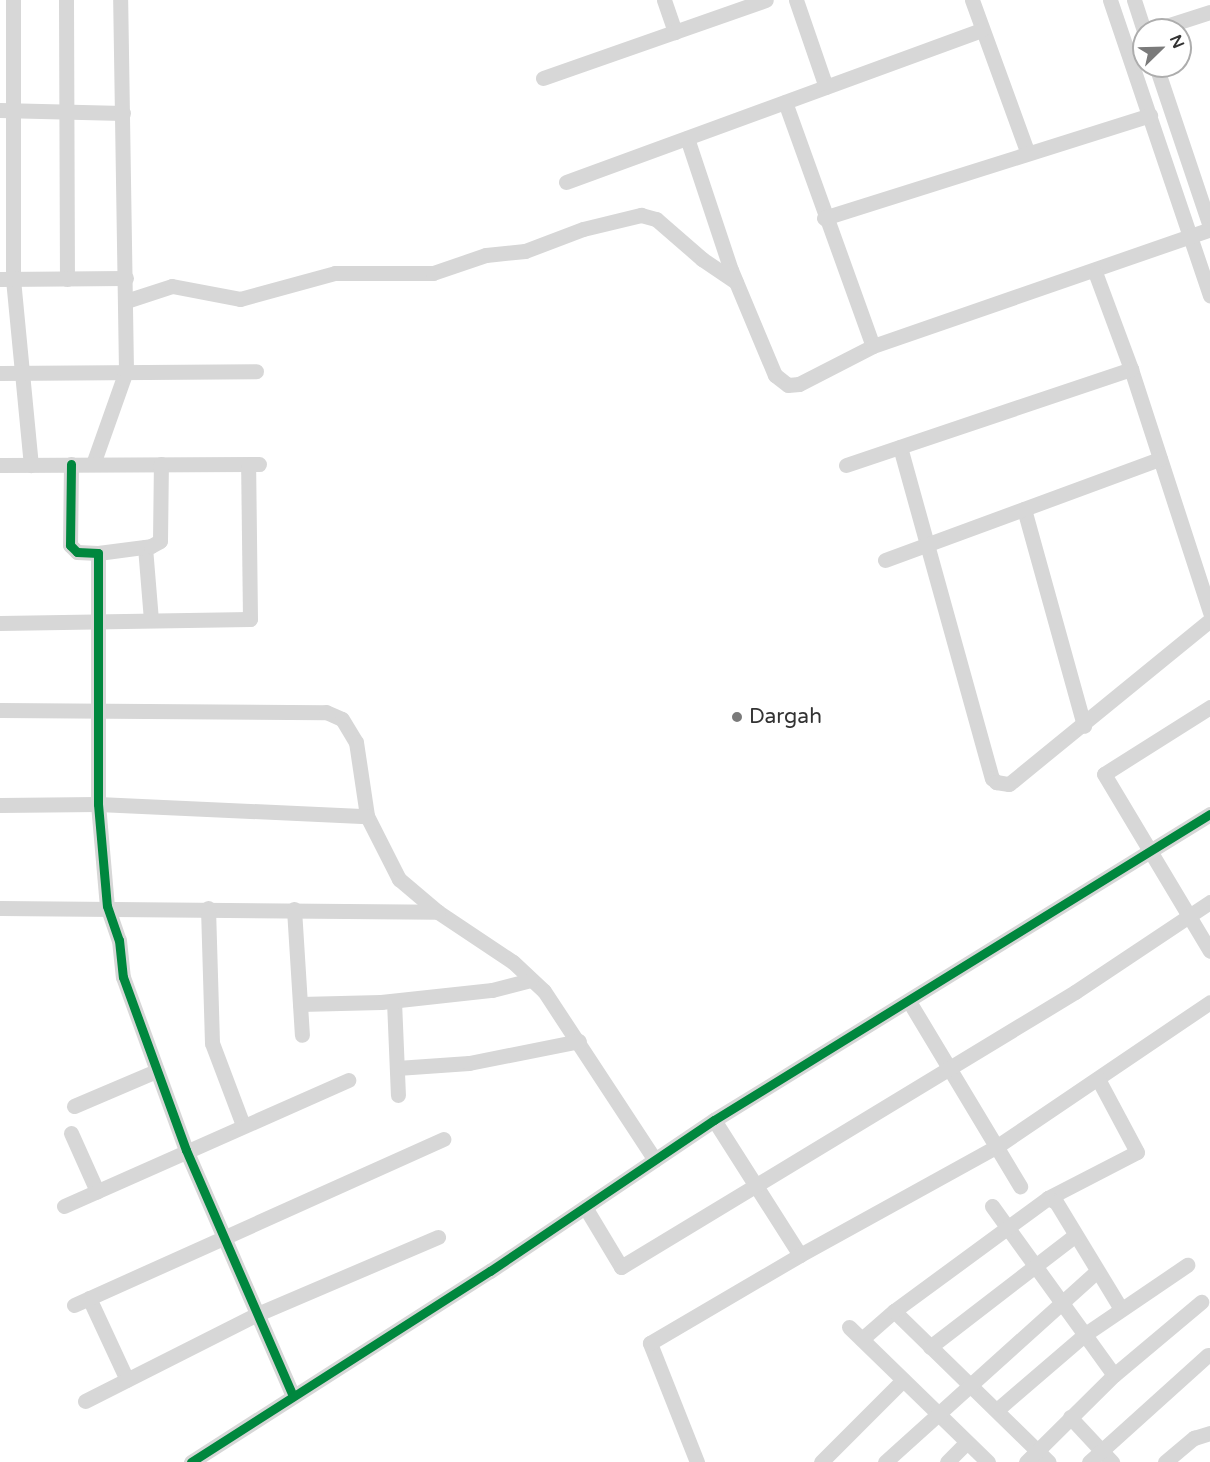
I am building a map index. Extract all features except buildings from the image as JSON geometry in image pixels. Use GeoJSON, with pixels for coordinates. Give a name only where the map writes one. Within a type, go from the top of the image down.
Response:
{"type":"FeatureCollection","features":[{"type":"Feature","properties":{"kind":"street"},"geometry":{"type":"LineString","coordinates":[[13,0],[7,110],[7,279],[22,372],[31,465]]}},
{"type":"Feature","properties":{"kind":"street"},"geometry":{"type":"LineString","coordinates":[[66,0],[67,279]]}},
{"type":"Feature","properties":{"kind":"street"},"geometry":{"type":"LineString","coordinates":[[93,464],[126,371],[120,0]]}},
{"type":"Feature","properties":{"kind":"street"},"geometry":{"type":"LineString","coordinates":[[664,0],[675,32]]}},
{"type":"Feature","properties":{"kind":"street"},"geometry":{"type":"LineString","coordinates":[[543,78],[766,0]]}},
{"type":"Feature","properties":{"kind":"street"},"geometry":{"type":"LineString","coordinates":[[796,0],[826,87]]}},
{"type":"Feature","properties":{"kind":"street"},"geometry":{"type":"LineString","coordinates":[[972,0],[1026,151]]}},
{"type":"Feature","properties":{"kind":"street"},"geometry":{"type":"LineString","coordinates":[[1110,0],[1210,296]]}},
{"type":"Feature","properties":{"kind":"street"},"geometry":{"type":"LineString","coordinates":[[1134,0],[1140,18]]}},
{"type":"Feature","properties":{"kind":"street"},"geometry":{"type":"LineString","coordinates":[[1191,18],[1210,12]]}},
{"type":"Feature","properties":{"kind":"street"},"geometry":{"type":"LineString","coordinates":[[566,182],[981,30]]}},
{"type":"Feature","properties":{"kind":"street"},"geometry":{"type":"LineString","coordinates":[[687,138],[736,282],[781,382],[799,384],[873,346],[1095,272],[1210,227],[1160,78]]}},
{"type":"Feature","properties":{"kind":"street"},"geometry":{"type":"LineString","coordinates":[[785,102],[873,346]]}},
{"type":"Feature","properties":{"kind":"street"},"geometry":{"type":"LineString","coordinates":[[7,110],[123,113]]}},
{"type":"Feature","properties":{"kind":"street"},"geometry":{"type":"LineString","coordinates":[[825,218],[1026,151],[1150,115]]}},
{"type":"Feature","properties":{"kind":"street"},"geometry":{"type":"LineString","coordinates":[[126,301],[172,286],[240,299],[335,273],[433,273],[486,255],[525,251],[583,229],[641,215],[657,219],[702,259],[736,282]]}},
{"type":"Feature","properties":{"kind":"street"},"geometry":{"type":"LineString","coordinates":[[1095,272],[1131,369],[1210,612]]}},
{"type":"Feature","properties":{"kind":"street"},"geometry":{"type":"LineString","coordinates":[[7,279],[126,278]]}},
{"type":"Feature","properties":{"kind":"street"},"geometry":{"type":"LineString","coordinates":[[846,465],[1131,369]]}},
{"type":"Feature","properties":{"kind":"street"},"geometry":{"type":"LineString","coordinates":[[0,373],[256,371]]}},
{"type":"Feature","properties":{"kind":"street"},"geometry":{"type":"LineString","coordinates":[[900,447],[992,778],[1010,784],[1084,726],[1210,620]]}},
{"type":"Feature","properties":{"kind":"street"},"geometry":{"type":"LineString","coordinates":[[885,560],[1160,459]]}},
{"type":"Feature","properties":{"kind":"street"},"geometry":{"type":"LineString","coordinates":[[71,464],[70,545],[77,552],[98,553],[145,547],[160,541],[163,531],[161,464]]}},
{"type":"Feature","properties":{"kind":"street"},"geometry":{"type":"LineString","coordinates":[[0,465],[254,464],[250,619],[0,623]]}},
{"type":"Feature","properties":{"kind":"street"},"geometry":{"type":"LineString","coordinates":[[1024,509],[1084,726]]}},
{"type":"Feature","properties":{"kind":"street"},"geometry":{"type":"LineString","coordinates":[[145,547],[151,620]]}},
{"type":"Feature","properties":{"kind":"street"},"geometry":{"type":"LineString","coordinates":[[98,553],[98,804],[107,906],[119,940],[129,999],[156,1071],[186,1150],[255,1315],[293,1396]]}},
{"type":"Feature","properties":{"kind":"street"},"geometry":{"type":"LineString","coordinates":[[1210,707],[1104,774],[1210,951]]}},
{"type":"Feature","properties":{"kind":"street"},"geometry":{"type":"LineString","coordinates":[[0,710],[326,712],[342,719],[351,728],[367,816],[399,879],[438,912],[479,937],[531,980],[579,1041],[655,1160]]}},
{"type":"Feature","properties":{"kind":"street"},"geometry":{"type":"LineString","coordinates":[[0,805],[98,804],[367,816]]}},
{"type":"Feature","properties":{"kind":"street"},"geometry":{"type":"LineString","coordinates":[[191,1462],[585,1207],[714,1120],[910,1003],[1210,814]]}},
{"type":"Feature","properties":{"kind":"street"},"geometry":{"type":"LineString","coordinates":[[585,1207],[621,1267],[949,1068],[1210,902]]}},
{"type":"Feature","properties":{"kind":"street"},"geometry":{"type":"LineString","coordinates":[[0,908],[107,906],[438,912]]}},
{"type":"Feature","properties":{"kind":"street"},"geometry":{"type":"LineString","coordinates":[[208,908],[212,1043],[243,1125]]}},
{"type":"Feature","properties":{"kind":"street"},"geometry":{"type":"LineString","coordinates":[[294,909],[302,1035]]}},
{"type":"Feature","properties":{"kind":"street"},"geometry":{"type":"LineString","coordinates":[[300,1004],[394,1000],[492,990],[531,980]]}},
{"type":"Feature","properties":{"kind":"street"},"geometry":{"type":"LineString","coordinates":[[394,1000],[398,1095]]}},
{"type":"Feature","properties":{"kind":"street"},"geometry":{"type":"LineString","coordinates":[[697,1462],[650,1343],[800,1255],[996,1146],[1210,1002]]}},
{"type":"Feature","properties":{"kind":"street"},"geometry":{"type":"LineString","coordinates":[[910,1003],[1020,1186]]}},
{"type":"Feature","properties":{"kind":"street"},"geometry":{"type":"LineString","coordinates":[[397,1068],[470,1063],[579,1041]]}},
{"type":"Feature","properties":{"kind":"street"},"geometry":{"type":"LineString","coordinates":[[74,1106],[156,1071]]}},
{"type":"Feature","properties":{"kind":"street"},"geometry":{"type":"LineString","coordinates":[[862,1339],[894,1311],[1006,1226],[1048,1198],[1137,1152],[1098,1079]]}},
{"type":"Feature","properties":{"kind":"street"},"geometry":{"type":"LineString","coordinates":[[64,1206],[348,1080]]}},
{"type":"Feature","properties":{"kind":"street"},"geometry":{"type":"LineString","coordinates":[[714,1120],[800,1255]]}},
{"type":"Feature","properties":{"kind":"street"},"geometry":{"type":"LineString","coordinates":[[71,1133],[97,1191]]}},
{"type":"Feature","properties":{"kind":"street"},"geometry":{"type":"LineString","coordinates":[[74,1305],[443,1139]]}},
{"type":"Feature","properties":{"kind":"street"},"geometry":{"type":"LineString","coordinates":[[1048,1198],[1056,1202],[1074,1236],[1121,1309]]}},
{"type":"Feature","properties":{"kind":"street"},"geometry":{"type":"LineString","coordinates":[[992,1206],[1032,1266],[1114,1375]]}},
{"type":"Feature","properties":{"kind":"street"},"geometry":{"type":"LineString","coordinates":[[930,1347],[1032,1266],[1074,1236]]}},
{"type":"Feature","properties":{"kind":"street"},"geometry":{"type":"LineString","coordinates":[[86,1401],[255,1315],[438,1237]]}},
{"type":"Feature","properties":{"kind":"street"},"geometry":{"type":"LineString","coordinates":[[998,1409],[1084,1335],[1187,1265]]}},
{"type":"Feature","properties":{"kind":"street"},"geometry":{"type":"LineString","coordinates":[[885,1462],[1059,1302],[1097,1271]]}},
{"type":"Feature","properties":{"kind":"street"},"geometry":{"type":"LineString","coordinates":[[89,1298],[128,1380]]}},
{"type":"Feature","properties":{"kind":"street"},"geometry":{"type":"LineString","coordinates":[[1026,1462],[1043,1456],[1070,1417],[1114,1375],[1201,1302]]}},
{"type":"Feature","properties":{"kind":"street"},"geometry":{"type":"LineString","coordinates":[[894,1311],[998,1409],[1043,1456]]}},
{"type":"Feature","properties":{"kind":"street"},"geometry":{"type":"LineString","coordinates":[[849,1327],[988,1462]]}},
{"type":"Feature","properties":{"kind":"street"},"geometry":{"type":"LineString","coordinates":[[1089,1462],[1208,1354]]}},
{"type":"Feature","properties":{"kind":"street"},"geometry":{"type":"LineString","coordinates":[[821,1462],[903,1380]]}},
{"type":"Feature","properties":{"kind":"street"},"geometry":{"type":"LineString","coordinates":[[1070,1417],[1112,1462]]}},
{"type":"Feature","properties":{"kind":"street"},"geometry":{"type":"LineString","coordinates":[[1166,1462],[1194,1438],[1210,1433]]}},
{"type":"Feature","properties":{"kind":"street"},"geometry":{"type":"LineString","coordinates":[[947,1462],[966,1443]]}},
{"type":"Feature","properties":{"kind":"cycle path"},"geometry":{"type":"LineString","coordinates":[[71,464],[70,545],[77,552],[98,553],[98,804],[107,906],[119,940],[123,977],[186,1150],[293,1396]]}},
{"type":"Feature","properties":{"kind":"cycle path"},"geometry":{"type":"LineString","coordinates":[[191,1462],[490,1271],[714,1120],[1210,814]]}},
{"type":"Feature","properties":{"kind":"place","name":"Dargah"},"geometry":{"type":"Point","coordinates":[737,717]}}]}
